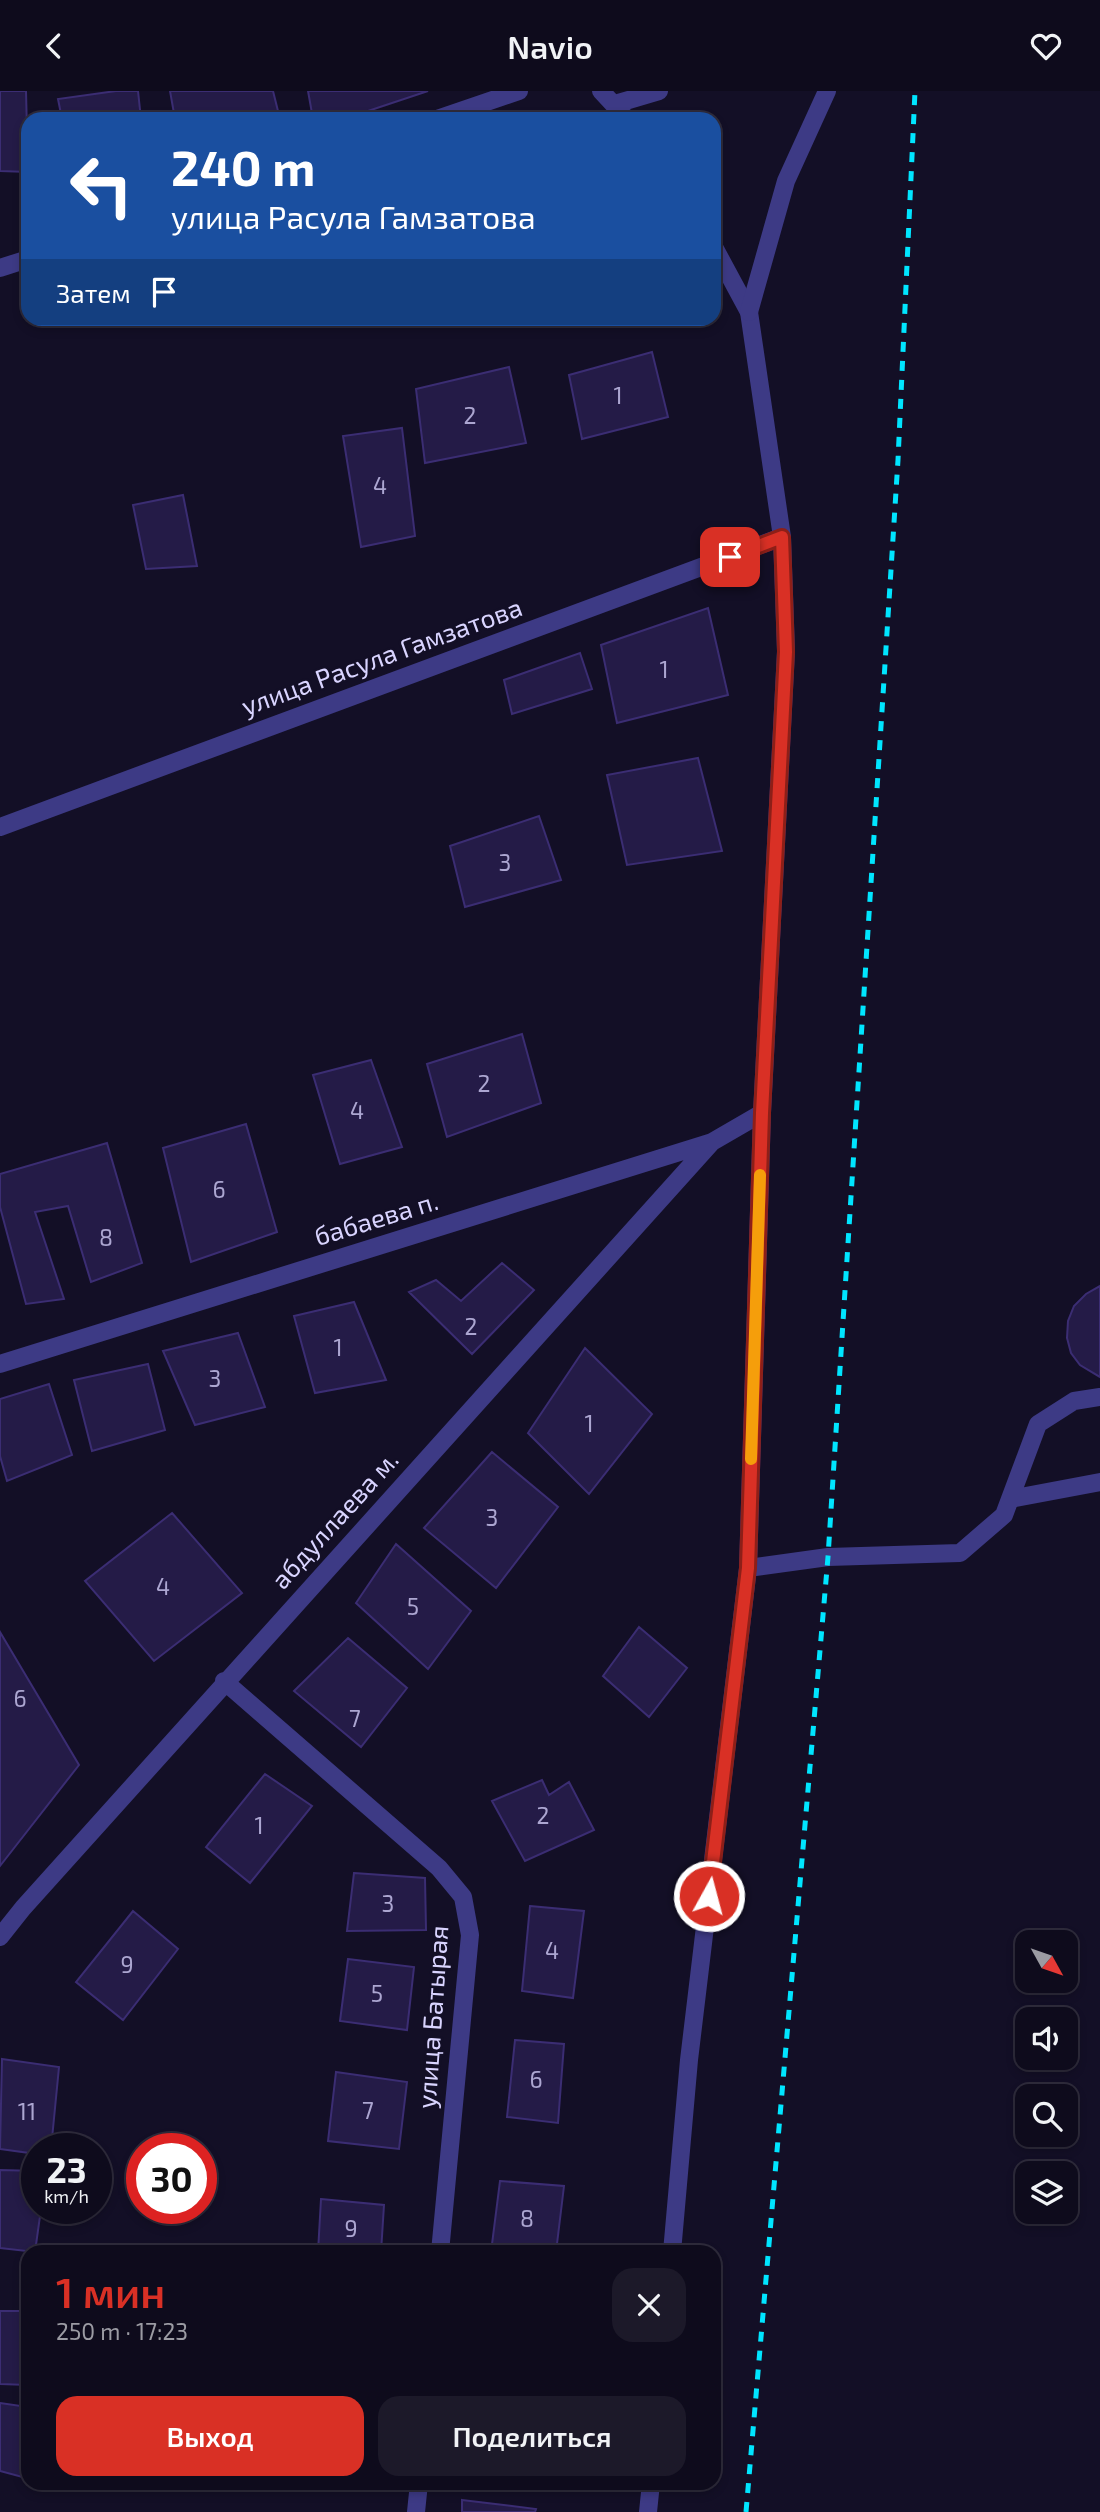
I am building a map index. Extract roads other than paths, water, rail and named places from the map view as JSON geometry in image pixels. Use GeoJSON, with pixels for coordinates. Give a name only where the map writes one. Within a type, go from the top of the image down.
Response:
{"type":"FeatureCollection","features":[{"type":"Feature","properties":{"kind":"street"},"geometry":{"type":"LineString","coordinates":[[458,112],[519,91]]}},
{"type":"Feature","properties":{"kind":"street"},"geometry":{"type":"LineString","coordinates":[[601,91],[621,112]]}},
{"type":"Feature","properties":{"kind":"street"},"geometry":{"type":"LineString","coordinates":[[615,104],[659,91]]}},
{"type":"Feature","properties":{"kind":"street"},"geometry":{"type":"LineString","coordinates":[[749,312],[786,181],[827,91]]}},
{"type":"Feature","properties":{"kind":"street"},"geometry":{"type":"LineString","coordinates":[[673,2245],[689,2060],[748,1568],[762,1113],[786,652],[782,537],[749,312],[721,260]]}},
{"type":"Feature","properties":{"kind":"street"},"geometry":{"type":"LineString","coordinates":[[0,268],[21,261]]}},
{"type":"Feature","properties":{"kind":"street","name":"улица Расула Гамзатова"},"geometry":{"type":"LineString","coordinates":[[0,827],[782,537]]}},
{"type":"Feature","properties":{"kind":"street","name":"бабаева п."},"geometry":{"type":"LineString","coordinates":[[0,1364],[712,1142],[762,1113]]}},
{"type":"Feature","properties":{"kind":"street","name":"абдуллаева м."},"geometry":{"type":"LineString","coordinates":[[0,1937],[225,1681],[712,1142]]}},
{"type":"Feature","properties":{"kind":"street"},"geometry":{"type":"LineString","coordinates":[[748,1568],[828,1557],[960,1553],[1004,1515],[1038,1424],[1074,1401],[1100,1397]]}},
{"type":"Feature","properties":{"kind":"street"},"geometry":{"type":"LineString","coordinates":[[1010,1499],[1100,1482]]}},
{"type":"Feature","properties":{"kind":"street","name":"улица Батырая"},"geometry":{"type":"LineString","coordinates":[[225,1681],[439,1868],[463,1897],[470,1935],[441,2245]]}},
{"type":"Feature","properties":{"kind":"street"},"geometry":{"type":"LineString","coordinates":[[416,2512],[418,2490]]}},
{"type":"Feature","properties":{"kind":"street"},"geometry":{"type":"LineString","coordinates":[[648,2512],[650,2490]]}},
{"type":"Feature","properties":{"kind":"railway"},"geometry":{"type":"LineString","coordinates":[[746,2512],[828,1557],[898,460],[915,91]]}}]}
